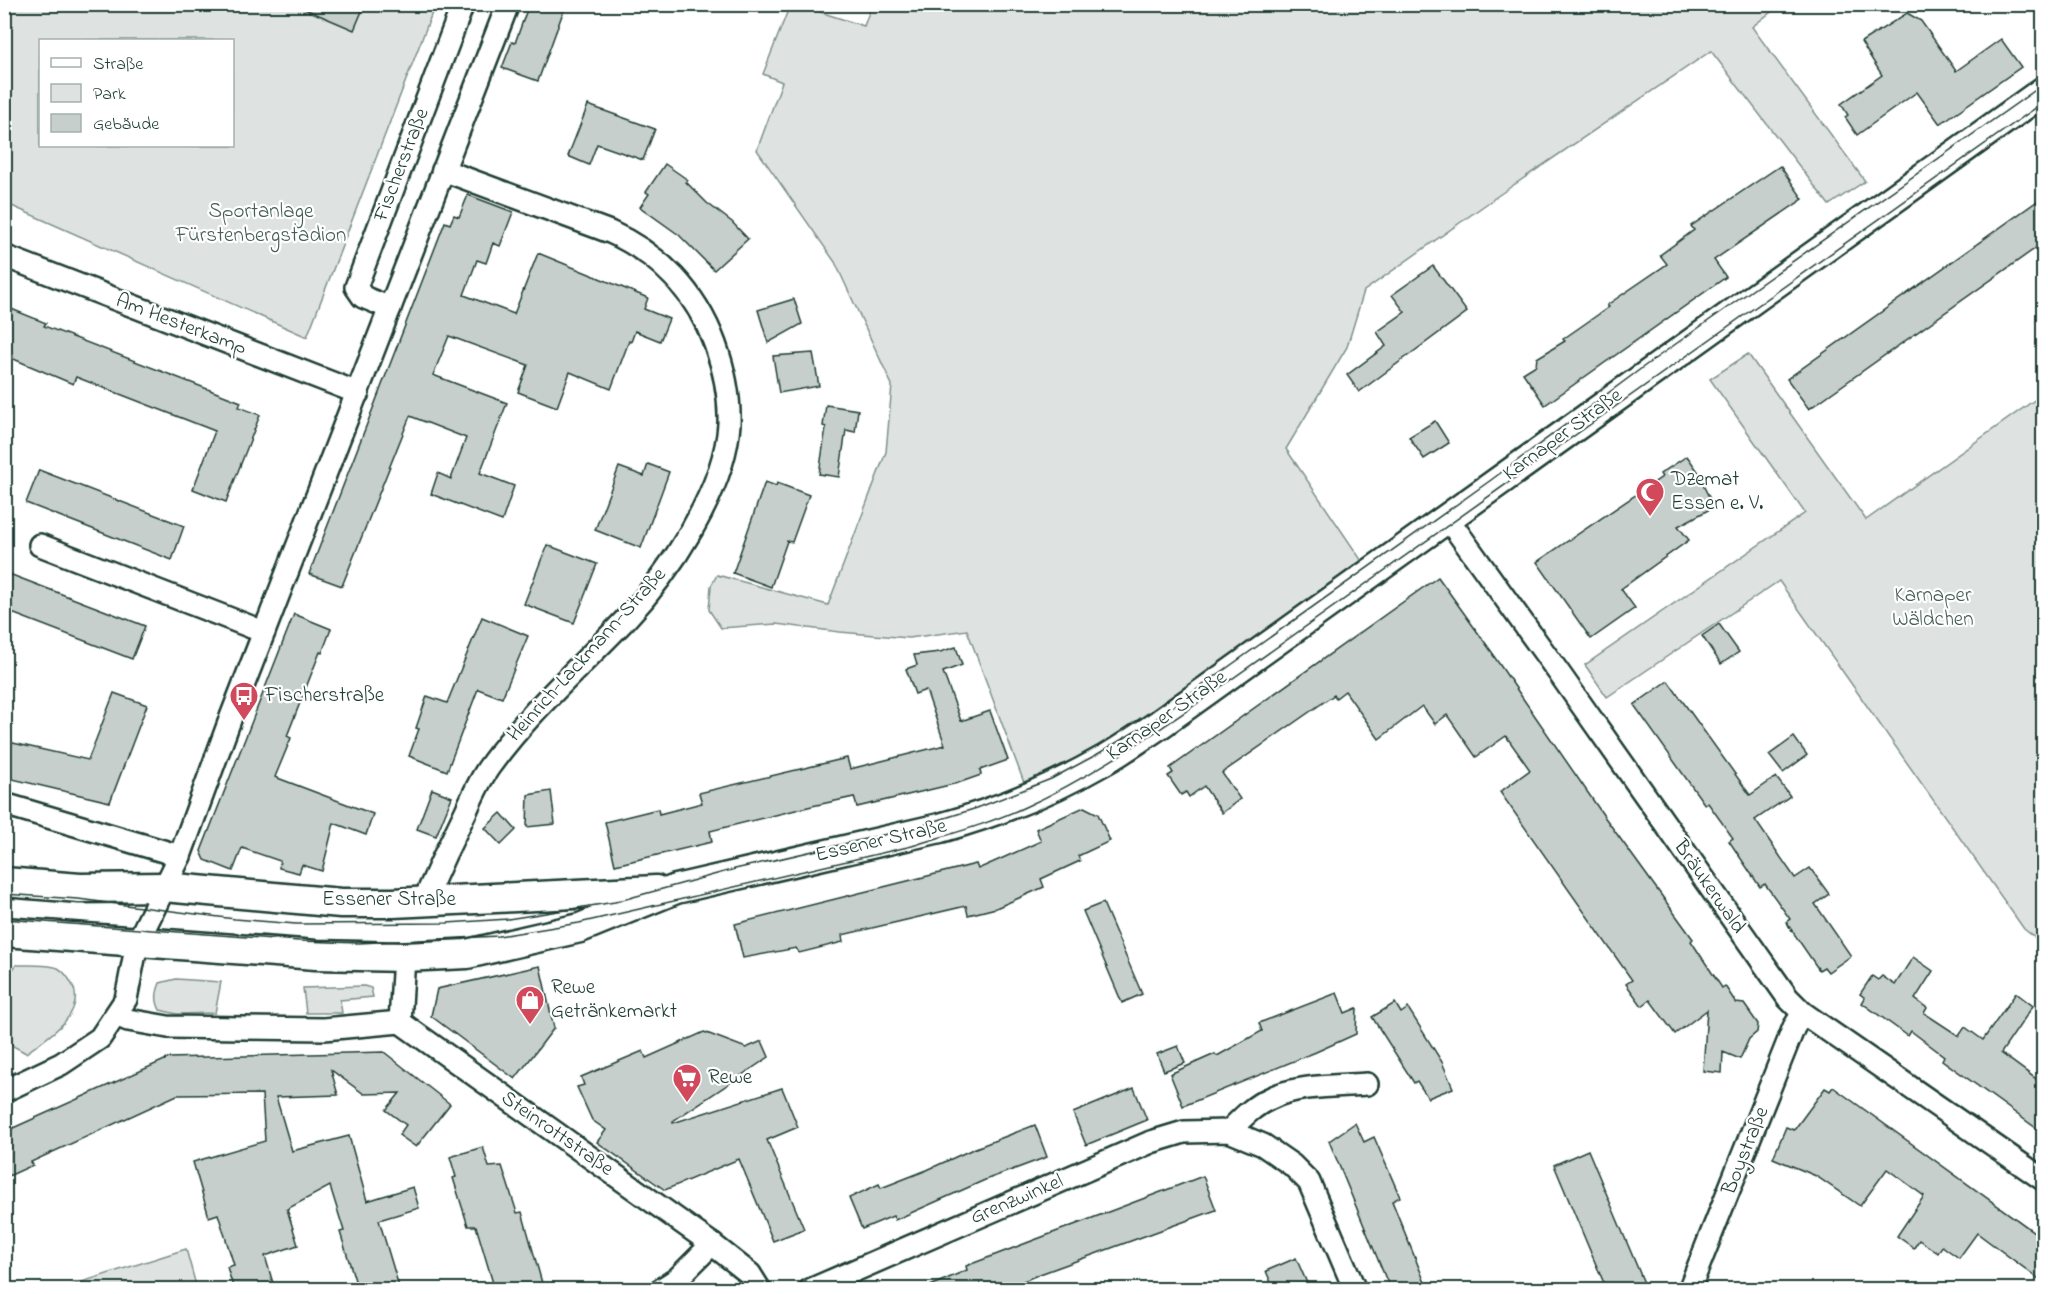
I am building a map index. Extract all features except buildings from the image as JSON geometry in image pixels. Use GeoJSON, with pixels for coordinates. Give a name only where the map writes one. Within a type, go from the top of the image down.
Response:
{"type":"FeatureCollection","features":[{"type":"Feature","properties":{"kind":"main road","name":"Karnaper Straße"},"geometry":{"type":"LineString","coordinates":[[1079,773],[1107,759],[1161,724],[2043,91]]}},
{"type":"Feature","properties":{"kind":"main road","name":"Essener Straße"},"geometry":{"type":"LineString","coordinates":[[4,932],[57,934],[137,943],[316,956],[404,957],[467,954],[580,928],[676,889],[980,817],[1079,773]]}},
{"type":"Feature","properties":{"kind":"main road","name":"Essener Straße"},"geometry":{"type":"LineString","coordinates":[[4,882],[80,888],[164,887],[341,903],[676,889]]}},
{"type":"Feature","properties":{"kind":"street","name":"Fischerstraße"},"geometry":{"type":"LineString","coordinates":[[390,308],[363,297],[356,287],[463,4]]}},
{"type":"Feature","properties":{"kind":"street","name":"Fischerstraße"},"geometry":{"type":"LineString","coordinates":[[164,887],[180,856],[264,632],[508,4]]}},
{"type":"Feature","properties":{"kind":"street","name":"Heinrich-Lackmann-Straße"},"geometry":{"type":"LineString","coordinates":[[424,901],[448,846],[489,766],[518,728],[625,620],[670,564],[712,489],[722,458],[729,424],[722,363],[712,335],[701,313],[681,284],[656,259],[632,242],[610,232],[443,170]]}},
{"type":"Feature","properties":{"kind":"street","name":"Am Hesterkamp"},"geometry":{"type":"LineString","coordinates":[[4,256],[358,393]]}},
{"type":"Feature","properties":{"kind":"street","name":"Bräukerwald"},"geometry":{"type":"LineString","coordinates":[[1448,519],[1788,998],[1803,1012],[2043,1180]]}},
{"type":"Feature","properties":{"kind":"street"},"geometry":{"type":"LineString","coordinates":[[40,545],[264,632]]}},
{"type":"Feature","properties":{"kind":"street"},"geometry":{"type":"LineString","coordinates":[[4,804],[180,856]]}},
{"type":"Feature","properties":{"kind":"street"},"geometry":{"type":"LineString","coordinates":[[4,1091],[61,1064],[100,1038],[126,999],[137,943],[164,887]]}},
{"type":"Feature","properties":{"kind":"street"},"geometry":{"type":"LineString","coordinates":[[116,1015],[128,1020],[168,1027],[324,1029],[400,1022],[404,957]]}},
{"type":"Feature","properties":{"kind":"street","name":"Boystraße"},"geometry":{"type":"LineString","coordinates":[[1689,1290],[1794,1028],[1803,1012]]}},
{"type":"Feature","properties":{"kind":"street","name":"Steinrottstraße"},"geometry":{"type":"LineString","coordinates":[[400,1022],[712,1244],[750,1274],[759,1290]]}},
{"type":"Feature","properties":{"kind":"street"},"geometry":{"type":"LineString","coordinates":[[1229,1131],[1249,1111],[1284,1093],[1367,1084]]}},
{"type":"Feature","properties":{"kind":"street","name":"Grenzwinkel"},"geometry":{"type":"LineString","coordinates":[[810,1290],[1151,1142],[1184,1132],[1229,1131],[1263,1145],[1292,1165],[1308,1182],[1355,1290]]}},
{"type":"Feature","properties":{"kind":"street"},"geometry":{"type":"LineString","coordinates":[[660,1290],[677,1279],[712,1244]]}},
{"type":"Feature","properties":{"kind":"green space"},"geometry":{"type":"Polygon","coordinates":[[[872,4],[1780,5],[1752,27],[1865,181],[1829,205],[1711,51],[1499,195],[1364,291],[1347,347],[1286,449],[1370,573],[1029,796],[967,630],[909,638],[776,624],[721,628],[709,610],[711,586],[717,575],[828,605],[886,452],[892,385],[835,262],[757,150],[782,82],[763,74],[790,5],[798,5],[864,26],[872,4]]]}},
{"type":"Feature","properties":{"kind":"green space","name":"Sportanlage Fürstenbergstadion"},"geometry":{"type":"Polygon","coordinates":[[[5,5],[435,5],[307,337],[5,203],[5,5]]]}},
{"type":"Feature","properties":{"kind":"green space","name":"Karnaper Wäldchen"},"geometry":{"type":"Polygon","coordinates":[[[1748,354],[1866,520],[2043,394],[2043,944],[2024,929],[1779,581],[1607,697],[1585,665],[1805,513],[1710,379],[1748,354]]]}},
{"type":"Feature","properties":{"kind":"green space"},"geometry":{"type":"Polygon","coordinates":[[[16,965],[43,965],[58,968],[70,980],[75,997],[74,1007],[69,1016],[53,1033],[26,1053],[13,1046],[5,1034],[6,979],[16,965]]]}},
{"type":"Feature","properties":{"kind":"green space"},"geometry":{"type":"Polygon","coordinates":[[[176,979],[221,982],[215,1013],[177,1014],[160,1010],[157,996],[160,983],[176,979]]]}},
{"type":"Feature","properties":{"kind":"green space"},"geometry":{"type":"Polygon","coordinates":[[[364,986],[371,988],[373,997],[340,1000],[342,1013],[306,1013],[303,988],[364,986]]]}},
{"type":"Feature","properties":{"kind":"green space"},"geometry":{"type":"Polygon","coordinates":[[[186,1249],[197,1289],[68,1289],[69,1286],[186,1249]]]}},
{"type":"Feature","properties":{"kind":"tram line"},"geometry":{"type":"LineString","coordinates":[[4,894],[78,899],[235,919],[296,924],[447,923],[508,919],[615,902],[735,869],[913,828],[977,808],[1051,779],[1151,722],[1491,480],[1646,365],[2044,84]]}},
{"type":"Feature","properties":{"kind":"tram line"},"geometry":{"type":"LineString","coordinates":[[4,919],[299,941],[359,943],[499,936],[579,923],[912,846],[1011,813],[1092,772],[1198,703],[2044,102]]}},
{"type":"Feature","properties":{"kind":"place","name":"Dzemat Essen e. V."},"geometry":{"type":"Point","coordinates":[1650,518]}},
{"type":"Feature","properties":{"kind":"place","name":"Fischerstraße"},"geometry":{"type":"Point","coordinates":[244,722]}},
{"type":"Feature","properties":{"kind":"place","name":"Rewe Getränkemarkt"},"geometry":{"type":"Point","coordinates":[530,1026]}},
{"type":"Feature","properties":{"kind":"place","name":"Rewe"},"geometry":{"type":"Point","coordinates":[687,1104]}}]}
